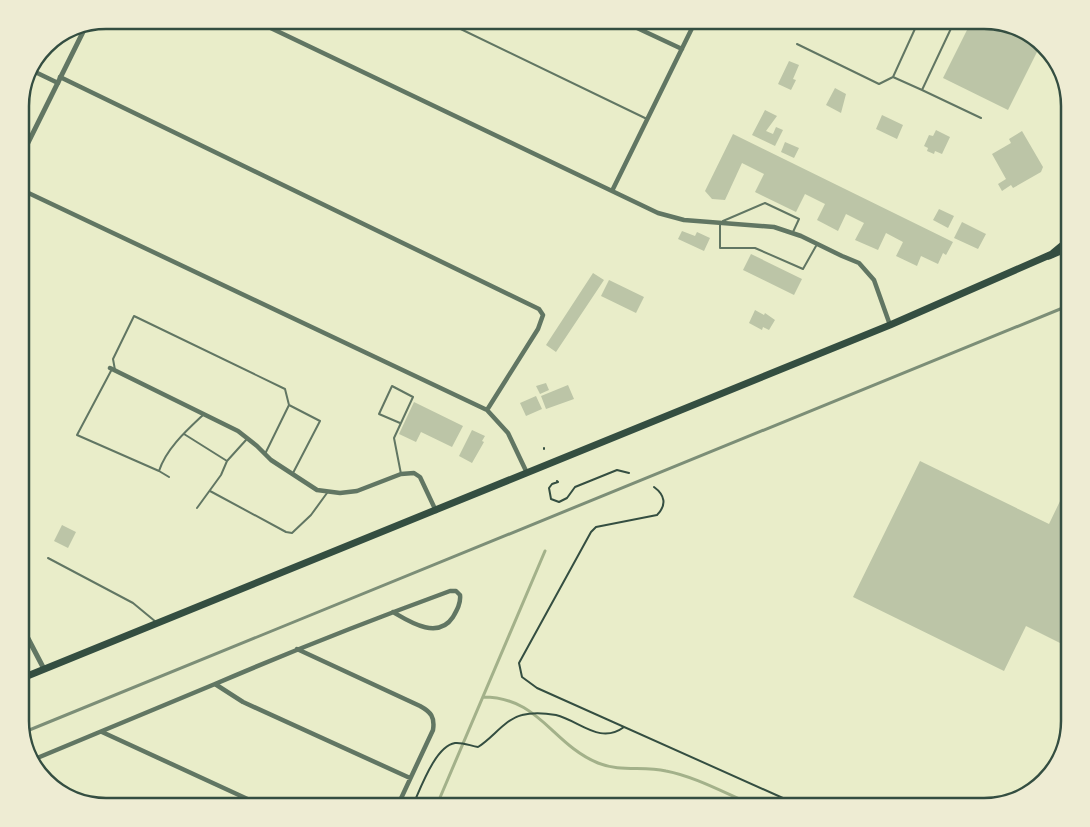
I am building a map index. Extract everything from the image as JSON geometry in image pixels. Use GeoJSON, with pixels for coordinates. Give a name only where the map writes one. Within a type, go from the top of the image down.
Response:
{"type":"FeatureCollection","features":[{"type":"Feature","properties":{"kind":"main road"},"geometry":{"type":"LineString","coordinates":[[1049,256],[1061,246]]}},
{"type":"Feature","properties":{"kind":"main road"},"geometry":{"type":"LineString","coordinates":[[29,676],[890,325],[1061,250]]}},
{"type":"Feature","properties":{"kind":"street"},"geometry":{"type":"LineString","coordinates":[[273,29],[612,191],[675,219],[774,227],[793,232],[859,264],[868,272],[874,280],[890,325]]}},
{"type":"Feature","properties":{"kind":"street"},"geometry":{"type":"LineString","coordinates":[[639,29],[682,49]]}},
{"type":"Feature","properties":{"kind":"street"},"geometry":{"type":"LineString","coordinates":[[612,191],[692,29]]}},
{"type":"Feature","properties":{"kind":"street"},"geometry":{"type":"LineString","coordinates":[[29,141],[83,33]]}},
{"type":"Feature","properties":{"kind":"street"},"geometry":{"type":"LineString","coordinates":[[37,71],[539,309],[543,314],[538,329],[487,410]]}},
{"type":"Feature","properties":{"kind":"street"},"geometry":{"type":"LineString","coordinates":[[29,193],[487,410],[508,433],[527,473]]}},
{"type":"Feature","properties":{"kind":"street"},"geometry":{"type":"LineString","coordinates":[[112,369],[238,431],[292,475],[317,490],[327,493],[356,491],[401,474],[414,473],[420,477],[436,511]]}},
{"type":"Feature","properties":{"kind":"street"},"geometry":{"type":"LineString","coordinates":[[39,758],[297,649],[393,612],[450,591],[456,591],[460,595],[460,601],[451,620],[437,628],[421,627],[393,612]]}},
{"type":"Feature","properties":{"kind":"street"},"geometry":{"type":"LineString","coordinates":[[29,641],[44,670]]}},
{"type":"Feature","properties":{"kind":"street"},"geometry":{"type":"LineString","coordinates":[[297,649],[420,706],[430,713],[433,718],[433,730],[401,798]]}},
{"type":"Feature","properties":{"kind":"street"},"geometry":{"type":"LineString","coordinates":[[214,684],[243,702],[410,778]]}},
{"type":"Feature","properties":{"kind":"street"},"geometry":{"type":"LineString","coordinates":[[102,732],[245,798]]}},
{"type":"Feature","properties":{"kind":"lane"},"geometry":{"type":"LineString","coordinates":[[461,29],[647,119]]}},
{"type":"Feature","properties":{"kind":"lane"},"geometry":{"type":"LineString","coordinates":[[797,44],[879,84],[893,77],[915,29]]}},
{"type":"Feature","properties":{"kind":"lane"},"geometry":{"type":"LineString","coordinates":[[922,90],[950,29]]}},
{"type":"Feature","properties":{"kind":"lane"},"geometry":{"type":"LineString","coordinates":[[893,77],[981,118]]}},
{"type":"Feature","properties":{"kind":"lane"},"geometry":{"type":"LineString","coordinates":[[793,232],[799,219],[765,203],[720,222],[720,248],[755,248],[803,269],[818,244]]}},
{"type":"Feature","properties":{"kind":"lane"},"geometry":{"type":"LineString","coordinates":[[168,476],[77,435],[112,369],[113,359],[134,316],[285,389],[289,405],[264,454]]}},
{"type":"Feature","properties":{"kind":"lane"},"geometry":{"type":"LineString","coordinates":[[400,423],[379,414],[392,386],[413,396],[394,438],[401,474]]}},
{"type":"Feature","properties":{"kind":"lane"},"geometry":{"type":"LineString","coordinates":[[289,405],[320,420],[292,475]]}},
{"type":"Feature","properties":{"kind":"lane"},"geometry":{"type":"LineString","coordinates":[[159,471],[162,462],[184,434],[204,414]]}},
{"type":"Feature","properties":{"kind":"lane"},"geometry":{"type":"LineString","coordinates":[[184,434],[226,461]]}},
{"type":"Feature","properties":{"kind":"lane"},"geometry":{"type":"LineString","coordinates":[[197,508],[221,474],[226,461],[248,438]]}},
{"type":"Feature","properties":{"kind":"lane"},"geometry":{"type":"LineString","coordinates":[[210,491],[286,532],[292,533],[311,515],[327,493]]}},
{"type":"Feature","properties":{"kind":"lane"},"geometry":{"type":"LineString","coordinates":[[48,558],[134,603],[158,624]]}},
{"type":"Feature","properties":{"kind":"path"},"geometry":{"type":"LineString","coordinates":[[558,481],[552,484],[549,494],[552,499],[559,502],[567,498],[575,487],[618,470],[629,474]]}},
{"type":"Feature","properties":{"kind":"path"},"geometry":{"type":"LineString","coordinates":[[654,487],[661,492],[664,503],[663,508],[656,515],[596,527],[591,532],[519,663],[522,677],[537,688],[782,798]]}},
{"type":"Feature","properties":{"kind":"path"},"geometry":{"type":"LineString","coordinates":[[416,798],[439,751],[448,744],[457,742],[478,747],[507,723],[520,715],[540,713],[557,715],[600,734],[615,733],[624,727]]}},
{"type":"Feature","properties":{"kind":"building"},"geometry":{"type":"Polygon","coordinates":[[[968,29],[994,29],[1009,33],[1038,50],[1008,110],[943,78],[968,29]]]}},
{"type":"Feature","properties":{"kind":"building"},"geometry":{"type":"Polygon","coordinates":[[[789,61],[799,65],[793,79],[796,80],[791,90],[778,84],[789,61]]]}},
{"type":"Feature","properties":{"kind":"building"},"geometry":{"type":"Polygon","coordinates":[[[835,88],[846,94],[841,113],[826,105],[835,88]]]}},
{"type":"Feature","properties":{"kind":"building"},"geometry":{"type":"Polygon","coordinates":[[[765,110],[777,116],[766,131],[773,134],[776,127],[783,130],[775,146],[752,135],[765,110]]]}},
{"type":"Feature","properties":{"kind":"building"},"geometry":{"type":"Polygon","coordinates":[[[882,115],[903,125],[897,139],[876,129],[882,115]]]}},
{"type":"Feature","properties":{"kind":"building"},"geometry":{"type":"Polygon","coordinates":[[[936,130],[950,137],[942,154],[935,151],[934,154],[927,151],[928,148],[924,146],[929,135],[933,136],[936,130]]]}},
{"type":"Feature","properties":{"kind":"building"},"geometry":{"type":"Polygon","coordinates":[[[1022,131],[1043,167],[1041,172],[1013,188],[1011,185],[1002,191],[998,184],[1006,179],[992,154],[1011,143],[1009,139],[1022,131]]]}},
{"type":"Feature","properties":{"kind":"building"},"geometry":{"type":"Polygon","coordinates":[[[733,134],[953,242],[946,255],[943,253],[938,264],[921,256],[917,266],[896,256],[903,242],[886,233],[878,250],[855,240],[864,223],[846,214],[838,231],[817,220],[825,204],[805,194],[796,212],[755,192],[764,174],[742,163],[725,200],[712,199],[705,191],[733,134]]]}},
{"type":"Feature","properties":{"kind":"building"},"geometry":{"type":"Polygon","coordinates":[[[785,142],[799,148],[794,158],[781,152],[785,142]]]}},
{"type":"Feature","properties":{"kind":"building"},"geometry":{"type":"Polygon","coordinates":[[[939,209],[954,216],[948,228],[933,220],[939,209]]]}},
{"type":"Feature","properties":{"kind":"building"},"geometry":{"type":"Polygon","coordinates":[[[962,222],[986,234],[978,249],[954,238],[962,222]]]}},
{"type":"Feature","properties":{"kind":"building"},"geometry":{"type":"Polygon","coordinates":[[[682,231],[695,236],[697,232],[710,238],[704,251],[678,239],[682,231]]]}},
{"type":"Feature","properties":{"kind":"building"},"geometry":{"type":"Polygon","coordinates":[[[751,254],[802,279],[794,295],[743,270],[751,254]]]}},
{"type":"Feature","properties":{"kind":"building"},"geometry":{"type":"Polygon","coordinates":[[[593,273],[604,280],[556,352],[546,345],[593,273]]]}},
{"type":"Feature","properties":{"kind":"building"},"geometry":{"type":"Polygon","coordinates":[[[609,280],[644,297],[636,313],[601,296],[609,280]]]}},
{"type":"Feature","properties":{"kind":"building"},"geometry":{"type":"Polygon","coordinates":[[[755,310],[764,315],[765,313],[775,320],[769,330],[763,327],[762,330],[749,323],[755,310]]]}},
{"type":"Feature","properties":{"kind":"building"},"geometry":{"type":"Polygon","coordinates":[[[546,383],[549,390],[540,394],[536,386],[546,383]]]}},
{"type":"Feature","properties":{"kind":"building"},"geometry":{"type":"Polygon","coordinates":[[[568,385],[574,399],[546,409],[541,396],[568,385]]]}},
{"type":"Feature","properties":{"kind":"building"},"geometry":{"type":"Polygon","coordinates":[[[536,396],[542,409],[526,416],[520,403],[536,396]]]}},
{"type":"Feature","properties":{"kind":"building"},"geometry":{"type":"Polygon","coordinates":[[[414,402],[463,426],[452,447],[421,432],[416,442],[399,434],[414,402]]]}},
{"type":"Feature","properties":{"kind":"building"},"geometry":{"type":"Polygon","coordinates":[[[472,430],[485,436],[482,441],[484,442],[472,463],[459,456],[472,430]]]}},
{"type":"Feature","properties":{"kind":"building"},"geometry":{"type":"Polygon","coordinates":[[[920,461],[1049,524],[1061,499],[1061,644],[1026,626],[1004,671],[853,597],[920,461]]]}},
{"type":"Feature","properties":{"kind":"building"},"geometry":{"type":"Polygon","coordinates":[[[62,525],[76,532],[68,548],[54,541],[62,525]]]}},
{"type":"Feature","properties":{"kind":"waterway"},"geometry":{"type":"LineString","coordinates":[[440,798],[545,551]]}},
{"type":"Feature","properties":{"kind":"waterway"},"geometry":{"type":"LineString","coordinates":[[483,697],[502,699],[532,713],[568,745],[598,763],[606,766],[657,770],[678,774],[737,798]]}},
{"type":"Feature","properties":{"kind":"railway"},"geometry":{"type":"LineString","coordinates":[[30,730],[1061,309]]}}]}
